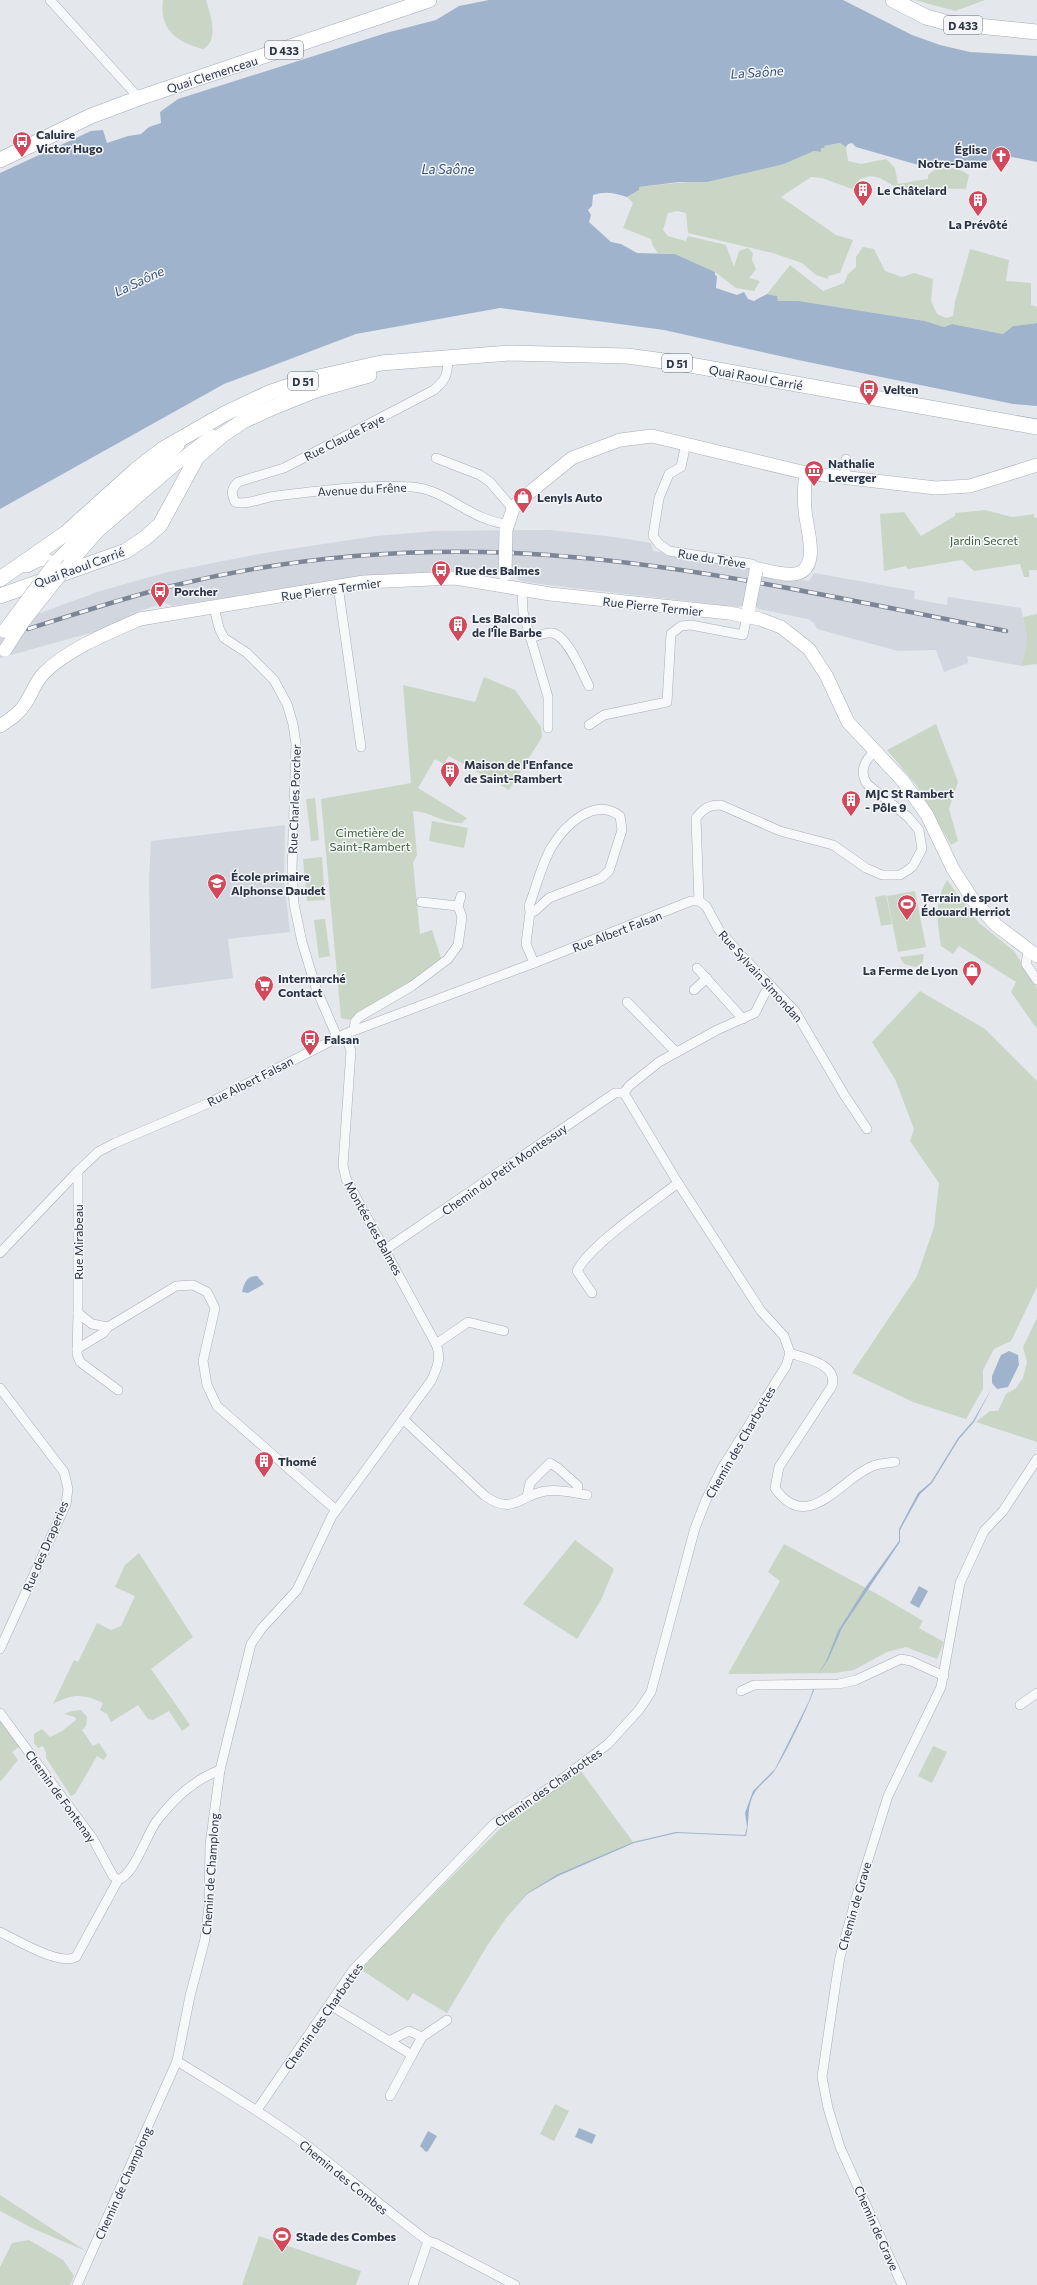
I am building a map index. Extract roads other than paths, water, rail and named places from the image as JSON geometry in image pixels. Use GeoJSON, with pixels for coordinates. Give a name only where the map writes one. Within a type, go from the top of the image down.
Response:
{"type":"FeatureCollection","features":[{"type":"Feature","properties":{"kind":"main road","name":"Quai Clemenceau"},"geometry":{"type":"LineString","coordinates":[[0,160],[92,116],[139,98],[429,0]]}},
{"type":"Feature","properties":{"kind":"main road","name":"D 433"},"geometry":{"type":"LineString","coordinates":[[893,0],[926,17],[948,23],[1037,32]]}},
{"type":"Feature","properties":{"kind":"main road","name":"Quai Raoul Carrié"},"geometry":{"type":"LineString","coordinates":[[0,596],[126,551],[145,538],[160,525],[171,507],[182,482],[197,457],[243,421],[316,390],[350,379],[447,357],[510,353],[627,356],[679,363],[1037,427]]}},
{"type":"Feature","properties":{"kind":"main road","name":"Quai Raoul Carrié"},"geometry":{"type":"LineString","coordinates":[[0,580],[66,533],[136,470],[163,449],[226,412],[271,392],[310,379],[381,363],[425,361]]}},
{"type":"Feature","properties":{"kind":"street"},"geometry":{"type":"LineString","coordinates":[[50,0],[139,98]]}},
{"type":"Feature","properties":{"kind":"street","name":"Rue Claude Faye"},"geometry":{"type":"LineString","coordinates":[[235,502],[232,494],[233,488],[238,482],[284,468],[434,390],[443,382],[448,374],[447,357]]}},
{"type":"Feature","properties":{"kind":"street"},"geometry":{"type":"LineString","coordinates":[[0,657],[46,591],[98,531],[173,466],[207,440],[243,421]]}},
{"type":"Feature","properties":{"kind":"street"},"geometry":{"type":"LineString","coordinates":[[0,638],[54,564],[94,522],[191,433]]}},
{"type":"Feature","properties":{"kind":"street"},"geometry":{"type":"LineString","coordinates":[[504,580],[506,527],[513,509],[526,495],[572,458],[605,444],[620,440],[652,436],[806,473],[936,488],[962,488],[1036,468]]}},
{"type":"Feature","properties":{"kind":"street","name":"Rue du Trève"},"geometry":{"type":"LineString","coordinates":[[686,443],[681,467],[669,474],[659,498],[653,536],[659,544],[669,551],[752,564],[758,570]]}},
{"type":"Feature","properties":{"kind":"street"},"geometry":{"type":"LineString","coordinates":[[436,458],[480,475],[490,482],[513,509]]}},
{"type":"Feature","properties":{"kind":"street"},"geometry":{"type":"LineString","coordinates":[[845,478],[846,459]]}},
{"type":"Feature","properties":{"kind":"street"},"geometry":{"type":"LineString","coordinates":[[142,479],[162,465],[173,466],[180,472],[182,482]]}},
{"type":"Feature","properties":{"kind":"street"},"geometry":{"type":"LineString","coordinates":[[589,725],[604,715],[667,702],[671,634],[681,626],[691,625],[743,635],[758,570],[792,574],[799,573],[808,564],[810,546],[804,511],[806,473]]}},
{"type":"Feature","properties":{"kind":"street","name":"Avenue du Frêne"},"geometry":{"type":"LineString","coordinates":[[235,502],[241,504],[264,497],[294,494],[413,486],[435,492],[481,518],[506,527]]}},
{"type":"Feature","properties":{"kind":"street"},"geometry":{"type":"LineString","coordinates":[[0,580],[41,559],[47,559],[54,564],[56,569],[46,591]]}},
{"type":"Feature","properties":{"kind":"street","name":"Rue Pierre Termier"},"geometry":{"type":"LineString","coordinates":[[1,725],[25,704],[36,682],[49,669],[111,631],[140,619],[364,582],[455,578],[504,580],[522,590],[550,594],[748,611],[781,628],[809,649],[826,675],[848,722],[903,781],[927,815],[953,869],[973,900],[996,925],[1033,953]]}},
{"type":"Feature","properties":{"kind":"street"},"geometry":{"type":"LineString","coordinates":[[338,586],[361,747]]}},
{"type":"Feature","properties":{"kind":"street"},"geometry":{"type":"LineString","coordinates":[[522,590],[523,612],[548,696],[548,728]]}},
{"type":"Feature","properties":{"kind":"street","name":"Rue Charles Porcher"},"geometry":{"type":"LineString","coordinates":[[214,607],[219,628],[224,638],[247,653],[274,680],[287,704],[293,724],[296,744],[292,868],[294,904],[302,942],[316,988],[341,1036]]}},
{"type":"Feature","properties":{"kind":"street"},"geometry":{"type":"LineString","coordinates":[[530,638],[550,632],[558,635],[565,641],[589,686]]}},
{"type":"Feature","properties":{"kind":"street"},"geometry":{"type":"LineString","coordinates":[[699,901],[696,818],[703,809],[712,805],[721,805],[780,831],[833,845],[866,868],[882,875],[900,875],[913,866],[922,849],[919,830],[908,817],[867,784],[863,777],[861,770],[867,758],[875,751]]}},
{"type":"Feature","properties":{"kind":"street"},"geometry":{"type":"LineString","coordinates":[[530,912],[535,910],[549,898],[601,878],[609,871],[622,830],[620,816],[613,810],[604,808],[586,813],[578,817],[569,826],[550,850],[529,906],[530,912],[526,944],[534,963]]}},
{"type":"Feature","properties":{"kind":"street"},"geometry":{"type":"LineString","coordinates":[[354,1030],[355,1022],[359,1017],[412,986],[448,958],[458,945],[462,917],[458,906],[461,896]]}},
{"type":"Feature","properties":{"kind":"street","name":"Rue Albert Falsan"},"geometry":{"type":"LineString","coordinates":[[0,1253],[78,1171],[98,1152],[115,1143],[209,1103],[354,1030],[534,963],[691,901],[699,901]]}},
{"type":"Feature","properties":{"kind":"street","name":"Rue Sylvain Simondan"},"geometry":{"type":"LineString","coordinates":[[699,901],[706,906],[719,930],[803,1023],[845,1096],[867,1128]]}},
{"type":"Feature","properties":{"kind":"street"},"geometry":{"type":"LineString","coordinates":[[421,902],[458,906]]}},
{"type":"Feature","properties":{"kind":"street"},"geometry":{"type":"LineString","coordinates":[[1033,953],[1026,964],[1037,980]]}},
{"type":"Feature","properties":{"kind":"street"},"geometry":{"type":"LineString","coordinates":[[697,968],[743,1019]]}},
{"type":"Feature","properties":{"kind":"street"},"geometry":{"type":"LineString","coordinates":[[694,990],[707,978]]}},
{"type":"Feature","properties":{"kind":"street"},"geometry":{"type":"LineString","coordinates":[[771,986],[765,993],[755,1013],[659,1062],[629,1086],[624,1093],[678,1183],[761,1311],[784,1336],[790,1353],[825,1366],[833,1373],[834,1379],[832,1386],[779,1467],[775,1488],[789,1503],[818,1504],[872,1466],[895,1462]]}},
{"type":"Feature","properties":{"kind":"street"},"geometry":{"type":"LineString","coordinates":[[627,1002],[676,1052]]}},
{"type":"Feature","properties":{"kind":"street","name":"Montée des Balmes"},"geometry":{"type":"LineString","coordinates":[[321,1537],[336,1510],[431,1381],[438,1366],[440,1352],[386,1249],[346,1179],[343,1165],[351,1051],[341,1036]]}},
{"type":"Feature","properties":{"kind":"street","name":"Chemin du Petit Montessuy"},"geometry":{"type":"LineString","coordinates":[[386,1249],[615,1093],[624,1093]]}},
{"type":"Feature","properties":{"kind":"street","name":"Rue Mirabeau"},"geometry":{"type":"LineString","coordinates":[[78,1171],[77,1349],[80,1362],[118,1390]]}},
{"type":"Feature","properties":{"kind":"street"},"geometry":{"type":"LineString","coordinates":[[592,1294],[576,1271],[582,1261],[627,1222],[678,1183]]}},
{"type":"Feature","properties":{"kind":"street"},"geometry":{"type":"LineString","coordinates":[[77,1349],[103,1333],[108,1326],[176,1286],[193,1285],[207,1292],[215,1308],[203,1361],[207,1385],[217,1406],[336,1510]]}},
{"type":"Feature","properties":{"kind":"street"},"geometry":{"type":"LineString","coordinates":[[78,1313],[92,1324],[108,1326]]}},
{"type":"Feature","properties":{"kind":"street"},"geometry":{"type":"LineString","coordinates":[[436,1344],[468,1322],[504,1331]]}},
{"type":"Feature","properties":{"kind":"street","name":"Chemin des Charbottes"},"geometry":{"type":"LineString","coordinates":[[257,2110],[353,1970],[495,1823],[554,1785],[608,1744],[638,1710],[651,1692],[696,1528],[706,1500],[722,1468],[786,1366],[790,1353]]}},
{"type":"Feature","properties":{"kind":"street","name":"Rue des Draperies"},"geometry":{"type":"LineString","coordinates":[[0,1388],[64,1472],[68,1489],[66,1504],[0,1649]]}},
{"type":"Feature","properties":{"kind":"street"},"geometry":{"type":"LineString","coordinates":[[403,1419],[493,1501],[501,1505],[518,1503],[527,1497],[546,1491],[587,1495]]}},
{"type":"Feature","properties":{"kind":"street","name":"Chemin de Grave"},"geometry":{"type":"LineString","coordinates":[[902,2285],[840,2147],[828,2108],[822,2077],[840,1956],[871,1848],[888,1796],[941,1687],[960,1583],[984,1531],[1003,1511],[1037,1459]]}},
{"type":"Feature","properties":{"kind":"street"},"geometry":{"type":"LineString","coordinates":[[527,1497],[530,1483],[550,1463],[558,1468],[578,1486],[577,1493]]}},
{"type":"Feature","properties":{"kind":"street","name":"Chemin de Champlong"},"geometry":{"type":"LineString","coordinates":[[76,2285],[177,2061],[190,1996],[205,1939],[209,1906],[210,1845],[220,1770],[251,1644],[265,1623],[297,1590],[321,1537]]}},
{"type":"Feature","properties":{"kind":"street"},"geometry":{"type":"LineString","coordinates":[[741,1691],[754,1685],[839,1684],[856,1680],[901,1659],[911,1661],[944,1676]]}},
{"type":"Feature","properties":{"kind":"street"},"geometry":{"type":"LineString","coordinates":[[1020,1705],[1037,1692]]}},
{"type":"Feature","properties":{"kind":"street","name":"Chemin de Fontenay"},"geometry":{"type":"LineString","coordinates":[[0,1713],[93,1839],[113,1876],[118,1880]]}},
{"type":"Feature","properties":{"kind":"street"},"geometry":{"type":"LineString","coordinates":[[0,1932],[57,1958],[71,1959],[80,1951],[118,1880],[128,1874],[155,1823],[166,1809],[179,1795],[204,1776],[220,1770]]}},
{"type":"Feature","properties":{"kind":"street"},"geometry":{"type":"LineString","coordinates":[[330,2004],[412,2055]]}},
{"type":"Feature","properties":{"kind":"street"},"geometry":{"type":"LineString","coordinates":[[390,2096],[422,2037],[447,2020]]}},
{"type":"Feature","properties":{"kind":"street"},"geometry":{"type":"LineString","coordinates":[[389,2041],[409,2031],[422,2037]]}},
{"type":"Feature","properties":{"kind":"street","name":"Chemin des Combes"},"geometry":{"type":"LineString","coordinates":[[177,2061],[257,2110],[298,2139],[380,2207],[428,2241],[435,2243],[515,2285]]}},
{"type":"Feature","properties":{"kind":"street"},"geometry":{"type":"LineString","coordinates":[[413,2285],[428,2241]]}},
{"type":"Feature","properties":{"kind":"water","name":"La Saône"},"geometry":{"type":"Polygon","coordinates":[[[489,0],[843,0],[912,35],[940,45],[970,52],[1037,56],[1037,162],[1002,155],[988,161],[973,164],[925,163],[922,166],[856,147],[852,143],[848,144],[846,147],[840,143],[824,146],[825,148],[821,148],[821,152],[814,151],[784,164],[707,182],[679,182],[639,187],[639,190],[627,197],[610,193],[593,195],[592,206],[588,210],[591,215],[589,222],[611,242],[621,244],[637,253],[675,254],[715,272],[715,275],[717,276],[716,288],[737,295],[744,292],[748,299],[754,301],[767,294],[777,296],[778,301],[799,301],[925,321],[944,327],[952,324],[1003,334],[1013,326],[1037,323],[1037,406],[1013,404],[798,360],[664,330],[500,308],[356,334],[224,384],[0,509],[0,173],[91,131],[103,130],[107,143],[128,136],[141,134],[149,127],[161,123],[160,112],[178,99],[386,33],[436,20],[459,6],[489,0]]]}},
{"type":"Feature","properties":{"kind":"water"},"geometry":{"type":"Polygon","coordinates":[[[253,1276],[257,1276],[264,1284],[248,1293],[242,1292],[248,1279],[253,1276]]]}},
{"type":"Feature","properties":{"kind":"water"},"geometry":{"type":"Polygon","coordinates":[[[1009,1351],[1018,1355],[1019,1365],[1008,1387],[997,1389],[992,1383],[992,1376],[1001,1355],[1009,1351]]]}},
{"type":"Feature","properties":{"kind":"water"},"geometry":{"type":"Polygon","coordinates":[[[992,1388],[974,1422],[959,1439],[932,1483],[920,1494],[900,1530],[900,1542],[842,1628],[829,1658],[818,1675],[827,1659],[838,1631],[865,1588],[899,1541],[899,1529],[918,1493],[931,1482],[958,1438],[973,1421],[992,1388]]]}},
{"type":"Feature","properties":{"kind":"water"},"geometry":{"type":"Polygon","coordinates":[[[919,1586],[928,1591],[919,1608],[910,1603],[919,1586]]]}},
{"type":"Feature","properties":{"kind":"water"},"geometry":{"type":"Polygon","coordinates":[[[817,1679],[816,1685],[806,1709],[779,1763],[773,1773],[757,1789],[752,1797],[749,1808],[748,1825],[746,1836],[677,1833],[634,1843],[558,1876],[527,1894],[507,1917],[527,1893],[558,1874],[633,1842],[676,1832],[745,1835],[747,1827],[745,1813],[753,1791],[775,1769],[809,1701],[817,1679]]]}},
{"type":"Feature","properties":{"kind":"water"},"geometry":{"type":"Polygon","coordinates":[[[579,2128],[596,2135],[592,2144],[575,2137],[579,2128]]]}},
{"type":"Feature","properties":{"kind":"water"},"geometry":{"type":"Polygon","coordinates":[[[428,2131],[437,2136],[426,2152],[420,2146],[428,2131]]]}},
{"type":"Feature","properties":{"kind":"railway"},"geometry":{"type":"LineString","coordinates":[[28,629],[100,606],[172,586],[265,567],[359,556],[454,552],[548,555],[663,567],[778,586],[1006,631]]}},
{"type":"Feature","properties":{"kind":"place","name":"Caluire Victor Hugo"},"geometry":{"type":"Point","coordinates":[22,158]}},
{"type":"Feature","properties":{"kind":"place","name":"Église Notre-Dame"},"geometry":{"type":"Point","coordinates":[1001,173]}},
{"type":"Feature","properties":{"kind":"place","name":"Le Châtelard"},"geometry":{"type":"Point","coordinates":[863,207]}},
{"type":"Feature","properties":{"kind":"place","name":"La Prévôté"},"geometry":{"type":"Point","coordinates":[978,217]}},
{"type":"Feature","properties":{"kind":"place","name":"Velten"},"geometry":{"type":"Point","coordinates":[869,406]}},
{"type":"Feature","properties":{"kind":"place","name":"Nathalie Leverger"},"geometry":{"type":"Point","coordinates":[814,487]}},
{"type":"Feature","properties":{"kind":"place","name":"Lenyls Auto"},"geometry":{"type":"Point","coordinates":[523,514]}},
{"type":"Feature","properties":{"kind":"place","name":"Rue des Balmes"},"geometry":{"type":"Point","coordinates":[441,587]}},
{"type":"Feature","properties":{"kind":"place","name":"Porcher"},"geometry":{"type":"Point","coordinates":[160,608]}},
{"type":"Feature","properties":{"kind":"place","name":"Les Balcons de l'Île Barbe"},"geometry":{"type":"Point","coordinates":[458,642]}},
{"type":"Feature","properties":{"kind":"place","name":"Maison de l'Enfance de Saint-Rambert"},"geometry":{"type":"Point","coordinates":[450,788]}},
{"type":"Feature","properties":{"kind":"place","name":"MJC St Rambert - Pôle 9"},"geometry":{"type":"Point","coordinates":[851,817]}},
{"type":"Feature","properties":{"kind":"place","name":"École primaire Alphonse Daudet"},"geometry":{"type":"Point","coordinates":[217,900]}},
{"type":"Feature","properties":{"kind":"place","name":"Terrain de sport Édouard Herriot"},"geometry":{"type":"Point","coordinates":[907,921]}},
{"type":"Feature","properties":{"kind":"place","name":"La Ferme de Lyon"},"geometry":{"type":"Point","coordinates":[972,987]}},
{"type":"Feature","properties":{"kind":"place","name":"Intermarché Contact"},"geometry":{"type":"Point","coordinates":[264,1002]}},
{"type":"Feature","properties":{"kind":"place","name":"Falsan"},"geometry":{"type":"Point","coordinates":[310,1056]}},
{"type":"Feature","properties":{"kind":"place","name":"Thomé"},"geometry":{"type":"Point","coordinates":[264,1478]}},
{"type":"Feature","properties":{"kind":"place","name":"Stade des Combes"},"geometry":{"type":"Point","coordinates":[282,2253]}},
{"type":"Feature","properties":{"kind":"park label","name":"Jardin Secret"},"geometry":{"type":"Point","coordinates":[984,540]}},
{"type":"Feature","properties":{"kind":"park label","name":"Cimetière de Saint-Rambert"},"geometry":{"type":"Point","coordinates":[370,839]}}]}
